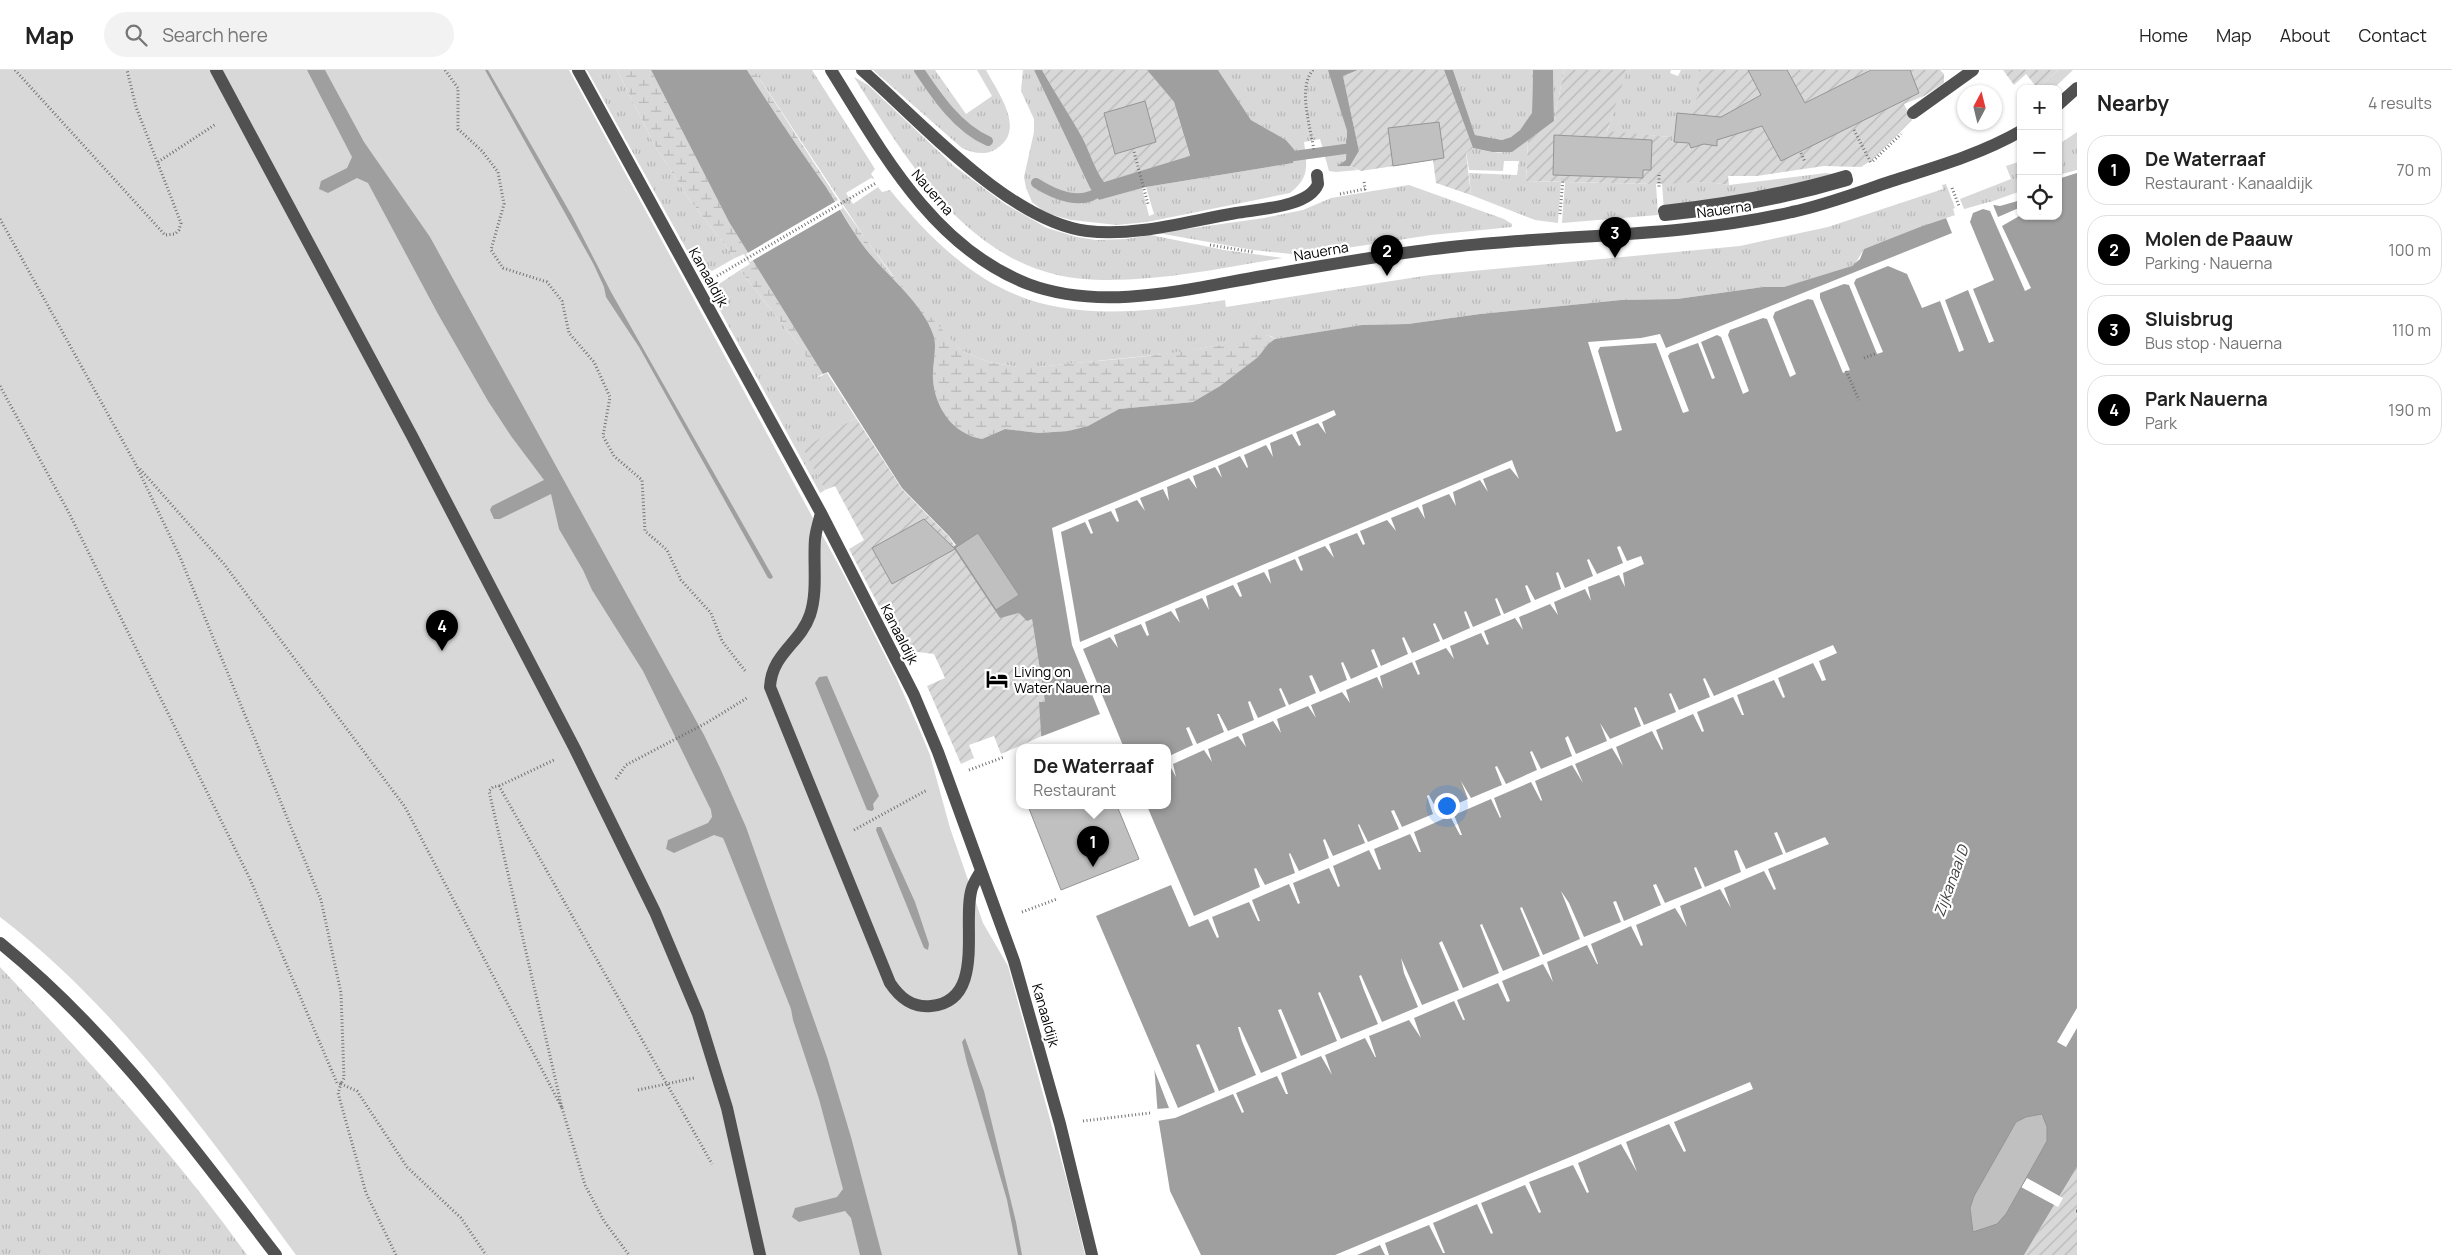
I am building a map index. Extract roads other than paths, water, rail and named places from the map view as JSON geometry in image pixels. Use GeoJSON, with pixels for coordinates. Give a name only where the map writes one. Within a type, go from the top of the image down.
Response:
{"type":"FeatureCollection","features":[{"type":"Feature","properties":{"kind":"street"},"geometry":{"type":"LineString","coordinates":[[216,70],[494,593],[575,749],[656,912],[698,1014],[724,1099],[760,1255]]}},
{"type":"Feature","properties":{"kind":"street","name":"Kanaaldijk"},"geometry":{"type":"LineString","coordinates":[[578,70],[821,513],[904,675],[948,778],[1014,961],[1060,1124],[1092,1255]]}},
{"type":"Feature","properties":{"kind":"street","name":"Nauerna"},"geometry":{"type":"LineString","coordinates":[[831,70],[906,186],[963,245],[994,267],[1031,284],[1060,292],[1094,296],[1158,294],[1354,260],[1454,246],[1663,231],[1756,220],[1793,212],[1854,194],[1976,152],[2017,133]]}},
{"type":"Feature","properties":{"kind":"street"},"geometry":{"type":"LineString","coordinates":[[862,70],[950,150],[988,181],[1030,212],[1060,226],[1096,232],[1138,230],[1281,206],[1309,197],[1318,184],[1317,175]]}},
{"type":"Feature","properties":{"kind":"street"},"geometry":{"type":"LineString","coordinates":[[1913,113],[1973,70]]}},
{"type":"Feature","properties":{"kind":"street"},"geometry":{"type":"LineString","coordinates":[[2062,101],[2077,88]]}},
{"type":"Feature","properties":{"kind":"street","name":"Nauerna"},"geometry":{"type":"LineString","coordinates":[[1846,176],[1847,180],[1790,197],[1664,215],[1664,211],[1749,200],[1813,186],[1846,176]]}},
{"type":"Feature","properties":{"kind":"street"},"geometry":{"type":"LineString","coordinates":[[821,513],[815,538],[814,592],[810,616],[800,633],[778,658],[764,688],[831,840],[890,984],[898,995],[909,1003],[922,1007],[936,1006],[947,1001],[957,992],[964,981],[968,967],[972,889],[981,870]]}},
{"type":"Feature","properties":{"kind":"street"},"geometry":{"type":"LineString","coordinates":[[0,943],[63,998],[135,1074],[276,1255]]}},
{"type":"Feature","properties":{"kind":"water"},"geometry":{"type":"Polygon","coordinates":[[[307,70],[325,70],[364,142],[430,237],[704,735],[746,827],[827,1057],[851,1137],[882,1255],[860,1255],[851,1218],[845,1211],[799,1222],[792,1217],[795,1208],[837,1197],[843,1189],[819,1099],[791,1009],[726,845],[723,838],[714,835],[674,853],[666,849],[668,840],[708,823],[712,817],[711,810],[643,671],[592,590],[583,570],[559,529],[551,494],[500,519],[494,519],[490,510],[492,506],[544,480],[488,401],[438,314],[368,183],[357,178],[328,193],[319,189],[321,181],[347,168],[352,157],[307,70]]]}},
{"type":"Feature","properties":{"kind":"water"},"geometry":{"type":"Polygon","coordinates":[[[485,70],[488,70],[572,216],[611,292],[773,577],[771,579],[768,578],[639,347],[606,297],[604,287],[594,265],[485,70]]]}},
{"type":"Feature","properties":{"kind":"water","name":"Zijkanaal D"},"geometry":{"type":"Polygon","coordinates":[[[651,70],[747,70],[826,187],[849,225],[873,258],[912,300],[928,322],[935,344],[934,390],[947,418],[962,432],[982,439],[1005,429],[1039,433],[1068,431],[1088,426],[1119,409],[1193,402],[1220,386],[1258,357],[1268,344],[1275,339],[1362,325],[1408,324],[1480,314],[1621,300],[1677,299],[1763,287],[1784,287],[1852,266],[1860,259],[1864,249],[1920,227],[1988,204],[2000,206],[2017,201],[2017,220],[2062,220],[2062,178],[2077,173],[2077,1167],[2024,1255],[1201,1255],[1170,1191],[1158,1117],[1154,1064],[1050,809],[1171,809],[1171,744],[1042,744],[1039,702],[1045,702],[1032,619],[1027,621],[1019,613],[1000,618],[953,547],[956,545],[902,488],[828,372],[823,374],[729,222],[651,70]]]}},
{"type":"Feature","properties":{"kind":"water"},"geometry":{"type":"Polygon","coordinates":[[[1034,70],[1042,70],[1082,137],[1104,182],[1190,156],[1174,102],[1147,70],[1218,70],[1251,120],[1286,140],[1292,147],[1295,151],[1293,163],[1146,187],[1099,200],[1090,188],[1034,70]]]}},
{"type":"Feature","properties":{"kind":"water"},"geometry":{"type":"Polygon","coordinates":[[[1328,70],[1358,70],[1343,76],[1359,151],[1350,166],[1337,166],[1346,160],[1347,131],[1328,70]]]}},
{"type":"Feature","properties":{"kind":"water"},"geometry":{"type":"Polygon","coordinates":[[[1444,70],[1453,70],[1475,135],[1502,140],[1511,137],[1520,130],[1532,113],[1533,70],[1553,70],[1554,121],[1512,152],[1492,152],[1473,148],[1444,70]]]}},
{"type":"Feature","properties":{"kind":"water"},"geometry":{"type":"Polygon","coordinates":[[[827,676],[879,796],[873,804],[874,809],[872,811],[867,810],[815,683],[819,677],[827,676]]]}},
{"type":"Feature","properties":{"kind":"water"},"geometry":{"type":"Polygon","coordinates":[[[877,827],[881,827],[915,902],[929,944],[928,950],[924,948],[876,830],[877,827]]]}},
{"type":"Feature","properties":{"kind":"water"},"geometry":{"type":"Polygon","coordinates":[[[965,1038],[984,1091],[1016,1222],[1022,1255],[1018,1255],[1007,1200],[967,1063],[962,1042],[965,1038]]]}},
{"type":"Feature","properties":{"kind":"waterway"},"geometry":{"type":"LineString","coordinates":[[919,70],[949,111],[967,128],[988,141]]}},
{"type":"Feature","properties":{"kind":"waterway"},"geometry":{"type":"LineString","coordinates":[[1281,156],[1352,148],[1351,141]]}},
{"type":"Feature","properties":{"kind":"waterway"},"geometry":{"type":"LineString","coordinates":[[1036,183],[1060,195],[1078,198],[1086,197],[1102,189]]}},
{"type":"Feature","properties":{"kind":"place","name":"Sluisbrug"},"geometry":{"type":"Point","coordinates":[1615,258]}},
{"type":"Feature","properties":{"kind":"place","name":"Molen de Paauw"},"geometry":{"type":"Point","coordinates":[1387,276]}},
{"type":"Feature","properties":{"kind":"place","name":"Park Nauerna"},"geometry":{"type":"Point","coordinates":[442,651]}},
{"type":"Feature","properties":{"kind":"place","name":"Living on Water Nauerna"},"geometry":{"type":"Point","coordinates":[997,679]}},
{"type":"Feature","properties":{"kind":"place","name":"De Waterraaf"},"geometry":{"type":"Point","coordinates":[1093,867]}}]}
